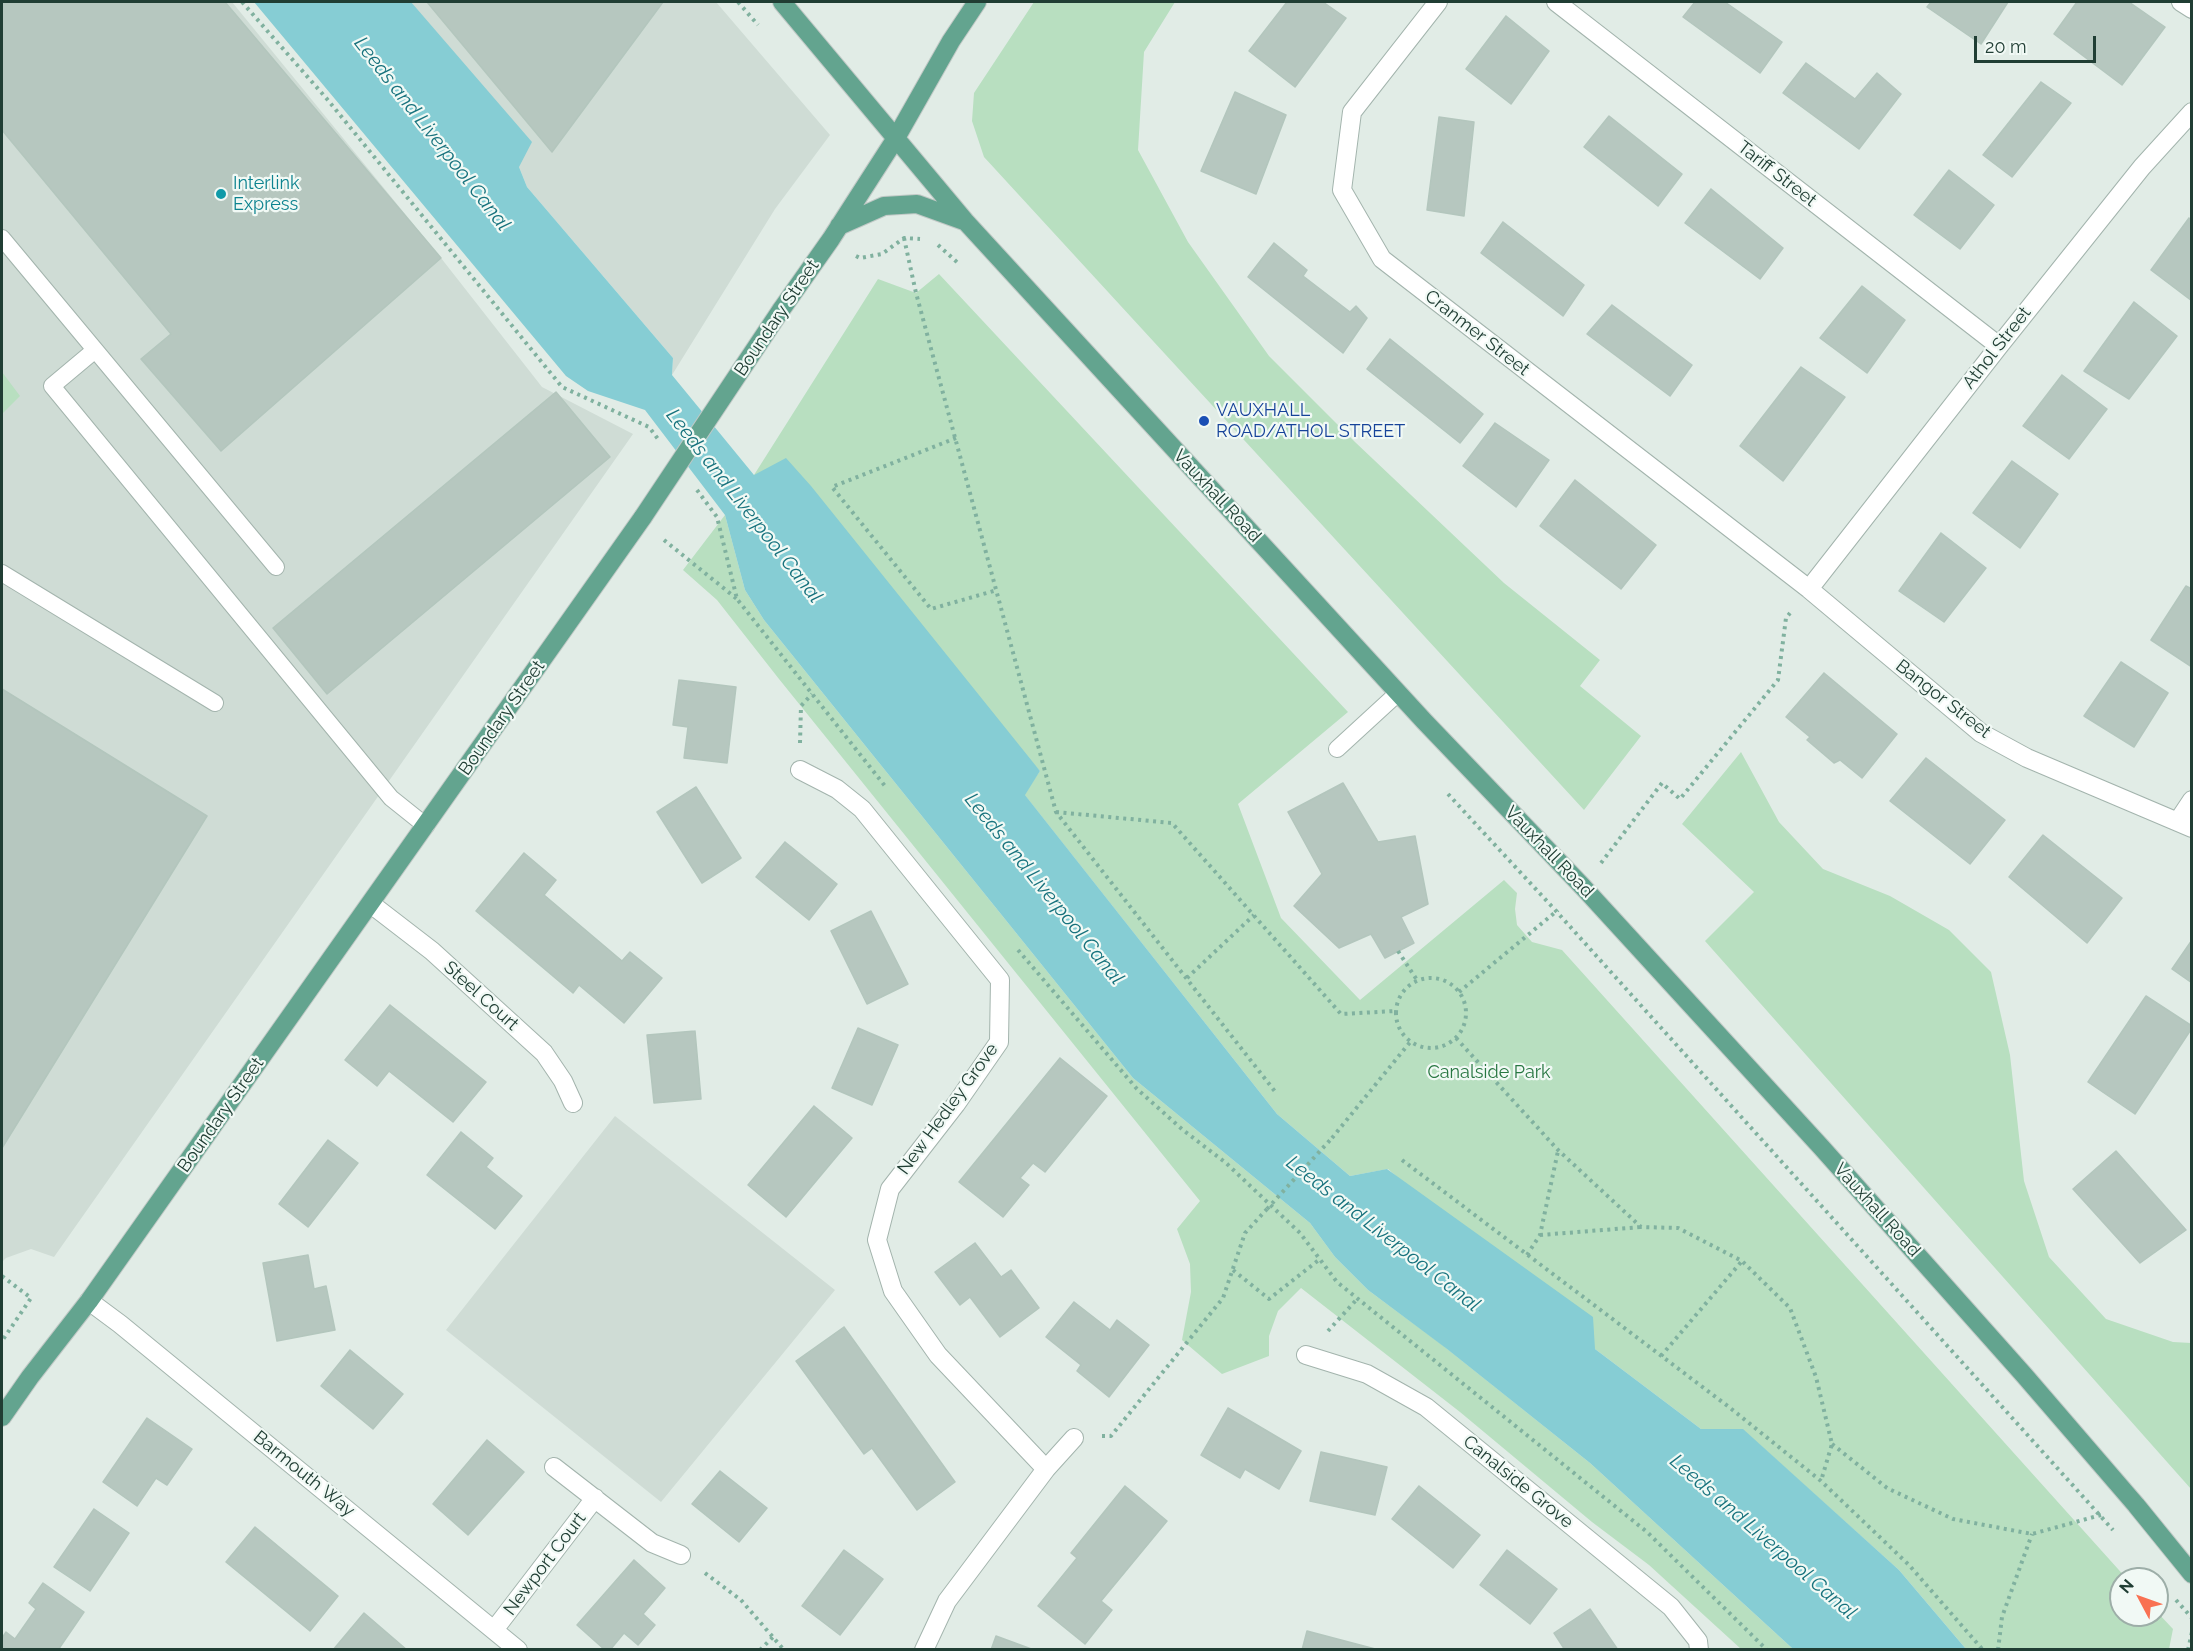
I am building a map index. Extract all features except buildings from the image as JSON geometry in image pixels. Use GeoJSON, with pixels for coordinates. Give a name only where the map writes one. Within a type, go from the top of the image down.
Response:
{"type":"FeatureCollection","features":[{"type":"Feature","properties":{"kind":"main road","name":"Vauxhall Road"},"geometry":{"type":"LineString","coordinates":[[782,2],[965,221],[1398,693],[1583,887],[1892,1226],[2024,1375],[2192,1574]]}},
{"type":"Feature","properties":{"kind":"main road","name":"Boundary Street"},"geometry":{"type":"LineString","coordinates":[[2,1418],[30,1377],[89,1301],[643,517],[896,138],[951,41],[977,2]]}},
{"type":"Feature","properties":{"kind":"main road"},"geometry":{"type":"LineString","coordinates":[[835,232],[884,206],[917,204],[965,221]]}},
{"type":"Feature","properties":{"kind":"street","name":"Cranmer Street"},"geometry":{"type":"LineString","coordinates":[[1438,2],[1352,112],[1342,190],[1382,259],[1809,589]]}},
{"type":"Feature","properties":{"kind":"street","name":"Tariff Street"},"geometry":{"type":"LineString","coordinates":[[1556,2],[1999,346]]}},
{"type":"Feature","properties":{"kind":"street"},"geometry":{"type":"LineString","coordinates":[[2181,2],[2192,9]]}},
{"type":"Feature","properties":{"kind":"street","name":"Athol Street"},"geometry":{"type":"LineString","coordinates":[[1809,589],[2142,167],[2192,112]]}},
{"type":"Feature","properties":{"kind":"street","name":"Bangor Street"},"geometry":{"type":"LineString","coordinates":[[1809,589],[1981,733],[2027,758],[2185,825]]}},
{"type":"Feature","properties":{"kind":"street","name":"New Hedley Grove"},"geometry":{"type":"LineString","coordinates":[[800,770],[837,789],[862,809],[1000,980],[999,1042],[956,1104],[890,1189],[877,1240],[893,1291],[938,1355],[1046,1469]]}},
{"type":"Feature","properties":{"kind":"street"},"geometry":{"type":"LineString","coordinates":[[2185,825],[2192,800]]}},
{"type":"Feature","properties":{"kind":"street","name":"Steel Court"},"geometry":{"type":"LineString","coordinates":[[371,904],[432,951],[544,1053],[563,1081],[573,1103]]}},
{"type":"Feature","properties":{"kind":"street","name":"Barmouth Way"},"geometry":{"type":"LineString","coordinates":[[89,1301],[129,1331],[518,1650]]}},
{"type":"Feature","properties":{"kind":"street","name":"Canalside Grove"},"geometry":{"type":"LineString","coordinates":[[1306,1355],[1367,1374],[1425,1407],[1671,1607],[1698,1641],[1699,1650]]}},
{"type":"Feature","properties":{"kind":"street"},"geometry":{"type":"LineString","coordinates":[[924,1650],[947,1601],[1046,1469],[1074,1438]]}},
{"type":"Feature","properties":{"kind":"street","name":"Newport Court"},"geometry":{"type":"LineString","coordinates":[[554,1467],[652,1543],[681,1555]]}},
{"type":"Feature","properties":{"kind":"street","name":"Newport Court"},"geometry":{"type":"LineString","coordinates":[[494,1630],[595,1498]]}},
{"type":"Feature","properties":{"kind":"lane"},"geometry":{"type":"LineString","coordinates":[[2,238],[276,567]]}},
{"type":"Feature","properties":{"kind":"lane"},"geometry":{"type":"LineString","coordinates":[[95,350],[52,386],[391,798],[426,826]]}},
{"type":"Feature","properties":{"kind":"lane"},"geometry":{"type":"LineString","coordinates":[[2,573],[215,703]]}},
{"type":"Feature","properties":{"kind":"lane"},"geometry":{"type":"LineString","coordinates":[[1337,749],[1398,693]]}},
{"type":"Feature","properties":{"kind":"path"},"geometry":{"type":"LineString","coordinates":[[242,2],[327,99],[562,387],[649,427],[663,445]]}},
{"type":"Feature","properties":{"kind":"path"},"geometry":{"type":"LineString","coordinates":[[835,232],[860,258],[882,254],[904,238],[923,239]]}},
{"type":"Feature","properties":{"kind":"path"},"geometry":{"type":"LineString","coordinates":[[904,238],[916,293],[1056,812],[1277,1094]]}},
{"type":"Feature","properties":{"kind":"path"},"geometry":{"type":"LineString","coordinates":[[932,240],[968,271]]}},
{"type":"Feature","properties":{"kind":"path"},"geometry":{"type":"LineString","coordinates":[[956,438],[832,487],[931,609],[997,590]]}},
{"type":"Feature","properties":{"kind":"path"},"geometry":{"type":"LineString","coordinates":[[690,481],[717,517],[737,599]]}},
{"type":"Feature","properties":{"kind":"path"},"geometry":{"type":"LineString","coordinates":[[659,536],[737,599],[886,787]]}},
{"type":"Feature","properties":{"kind":"path"},"geometry":{"type":"LineString","coordinates":[[1460,992],[1583,887],[1662,783],[1680,799],[1778,680],[1786,618],[1809,589]]}},
{"type":"Feature","properties":{"kind":"path"},"geometry":{"type":"LineString","coordinates":[[800,770],[801,706],[812,694]]}},
{"type":"Feature","properties":{"kind":"path"},"geometry":{"type":"LineString","coordinates":[[1448,794],[2116,1532]]}},
{"type":"Feature","properties":{"kind":"path"},"geometry":{"type":"LineString","coordinates":[[1056,812],[1172,823],[1341,1014],[1396,1011]]}},
{"type":"Feature","properties":{"kind":"path"},"geometry":{"type":"LineString","coordinates":[[1187,978],[1254,915]]}},
{"type":"Feature","properties":{"kind":"path"},"geometry":{"type":"LineString","coordinates":[[1013,944],[1137,1089],[1183,1130],[1226,1163],[1300,1233],[1337,1282],[1647,1532],[1767,1650]]}},
{"type":"Feature","properties":{"kind":"path"},"geometry":{"type":"LineString","coordinates":[[1398,951],[1417,980]]}},
{"type":"Feature","properties":{"kind":"path"},"geometry":{"type":"LineString","coordinates":[[1440,979],[1451,984],[1460,992],[1466,1011],[1466,1021],[1456,1038],[1446,1045],[1434,1048],[1422,1047],[1411,1041],[1403,1033],[1398,1023],[1396,1011],[1403,993],[1417,980],[1440,979]]}},
{"type":"Feature","properties":{"kind":"path"},"geometry":{"type":"LineString","coordinates":[[1456,1038],[1558,1150],[1641,1227]]}},
{"type":"Feature","properties":{"kind":"path"},"geometry":{"type":"LineString","coordinates":[[1074,1438],[1111,1436],[1224,1298],[1245,1233],[1332,1138],[1411,1041]]}},
{"type":"Feature","properties":{"kind":"path"},"geometry":{"type":"LineString","coordinates":[[1527,1255],[1540,1235],[1558,1150]]}},
{"type":"Feature","properties":{"kind":"path"},"geometry":{"type":"LineString","coordinates":[[1402,1160],[1661,1356],[1821,1481],[1909,1565],[1983,1650]]}},
{"type":"Feature","properties":{"kind":"path"},"geometry":{"type":"LineString","coordinates":[[1540,1235],[1641,1227],[1678,1228],[1742,1261],[1790,1308],[1816,1377],[1832,1444],[1821,1481]]}},
{"type":"Feature","properties":{"kind":"path"},"geometry":{"type":"LineString","coordinates":[[1233,1270],[1269,1299],[1320,1259]]}},
{"type":"Feature","properties":{"kind":"path"},"geometry":{"type":"LineString","coordinates":[[1661,1356],[1742,1261]]}},
{"type":"Feature","properties":{"kind":"path"},"geometry":{"type":"LineString","coordinates":[[2,1276],[31,1298],[2,1341]]}},
{"type":"Feature","properties":{"kind":"path"},"geometry":{"type":"LineString","coordinates":[[1306,1355],[1358,1298]]}},
{"type":"Feature","properties":{"kind":"path"},"geometry":{"type":"LineString","coordinates":[[1832,1444],[1887,1488],[1953,1519],[2032,1534],[2136,1505]]}},
{"type":"Feature","properties":{"kind":"path"},"geometry":{"type":"LineString","coordinates":[[1998,1650],[2002,1617],[2032,1534]]}},
{"type":"Feature","properties":{"kind":"path"},"geometry":{"type":"LineString","coordinates":[[681,1555],[741,1600],[784,1650]]}},
{"type":"Feature","properties":{"kind":"path"},"geometry":{"type":"LineString","coordinates":[[2169,1592],[2192,1618]]}},
{"type":"Feature","properties":{"kind":"path"},"geometry":{"type":"LineString","coordinates":[[2188,1650],[2192,1632]]}},
{"type":"Feature","properties":{"kind":"path"},"geometry":{"type":"LineString","coordinates":[[760,1650],[773,1637]]}},
{"type":"Feature","properties":{"kind":"shaded area"},"geometry":{"type":"Polygon","coordinates":[[[2,2],[232,2],[441,258],[542,387],[633,434],[54,1257],[31,1249],[6,1258],[2,1262],[2,2]]]}},
{"type":"Feature","properties":{"kind":"shaded area"},"geometry":{"type":"Polygon","coordinates":[[[411,2],[716,2],[830,135],[775,209],[672,375],[673,358],[527,187],[519,167],[411,2]]]}},
{"type":"Feature","properties":{"kind":"shaded area"},"geometry":{"type":"Polygon","coordinates":[[[615,1116],[835,1290],[661,1502],[446,1330],[615,1116]]]}},
{"type":"Feature","properties":{"kind":"green space"},"geometry":{"type":"Polygon","coordinates":[[[1034,2],[1175,2],[1144,52],[1138,150],[1188,242],[1269,356],[1355,442],[1504,583],[1600,660],[1580,686],[1641,736],[1584,810],[984,157],[972,121],[974,93],[1034,2]]]}},
{"type":"Feature","properties":{"kind":"green space","name":"Canalside Park"},"geometry":{"type":"Polygon","coordinates":[[[939,274],[1348,712],[1238,804],[1281,918],[1360,1000],[1504,880],[1517,893],[1515,909],[1517,925],[1532,942],[1562,950],[2116,1567],[2109,1567],[2109,1627],[2169,1627],[2169,1625],[2173,1629],[2169,1649],[1966,1649],[1899,1570],[1743,1430],[1701,1429],[1595,1349],[1388,1169],[1350,1176],[1277,1114],[1024,794],[1040,771],[754,475],[878,279],[916,293],[939,274]]]}},
{"type":"Feature","properties":{"kind":"green space"},"geometry":{"type":"Polygon","coordinates":[[[2,372],[20,396],[2,414],[2,372]]]}},
{"type":"Feature","properties":{"kind":"green space"},"geometry":{"type":"Polygon","coordinates":[[[725,515],[745,590],[764,620],[1133,1078],[1310,1223],[1335,1257],[1368,1290],[1441,1344],[1590,1463],[1793,1649],[1741,1649],[1649,1565],[1592,1522],[1460,1412],[1301,1288],[1278,1311],[1269,1336],[1269,1356],[1222,1374],[1182,1340],[1191,1292],[1190,1264],[1177,1229],[1200,1201],[717,600],[683,570],[725,515]]]}},
{"type":"Feature","properties":{"kind":"green space"},"geometry":{"type":"Polygon","coordinates":[[[1741,752],[1779,822],[1823,869],[1890,896],[1949,930],[1991,972],[2010,1055],[2024,1181],[2049,1257],[2106,1319],[2173,1342],[2191,1343],[2191,1489],[1705,941],[1754,892],[1682,824],[1741,752]]]}},
{"type":"Feature","properties":{"kind":"water","name":"Leeds and Liverpool Canal"},"geometry":{"type":"Polygon","coordinates":[[[254,2],[411,2],[532,142],[519,167],[527,187],[673,358],[672,375],[754,475],[786,458],[1040,771],[1025,795],[1277,1114],[1350,1176],[1387,1169],[1593,1317],[1595,1349],[1701,1429],[1743,1429],[1899,1570],[1966,1649],[1793,1649],[1590,1463],[1447,1349],[1368,1290],[1335,1257],[1310,1223],[1133,1078],[764,620],[745,590],[725,515],[645,410],[588,391],[566,376],[254,2]]]}},
{"type":"Feature","properties":{"kind":"place","name":"Interlink Express"},"geometry":{"type":"Point","coordinates":[221,194]}},
{"type":"Feature","properties":{"kind":"place","name":"VAUXHALL ROAD/ATHOL STREET"},"geometry":{"type":"Point","coordinates":[1204,421]}}]}
